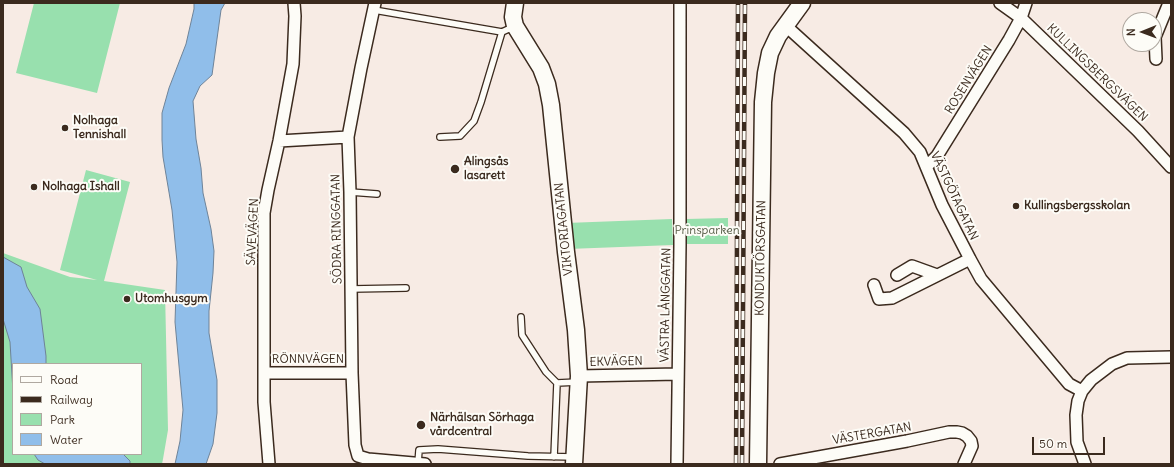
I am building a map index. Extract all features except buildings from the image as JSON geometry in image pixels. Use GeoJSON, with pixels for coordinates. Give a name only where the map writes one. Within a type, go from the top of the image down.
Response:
{"type":"FeatureCollection","features":[{"type":"Feature","properties":{"kind":"street","name":"SÄVEVÄGEN"},"geometry":{"type":"LineString","coordinates":[[269,464],[264,402],[264,213],[293,64],[295,16],[294,3]]}},
{"type":"Feature","properties":{"kind":"street","name":"VIKTORIAGATAN"},"geometry":{"type":"LineString","coordinates":[[514,3],[513,17],[509,29],[541,68],[547,84],[551,105],[565,244],[576,330],[578,379],[574,461]]}},
{"type":"Feature","properties":{"kind":"street","name":"VÄSTRA LÅNGGATAN"},"geometry":{"type":"LineString","coordinates":[[677,464],[680,244],[680,3]]}},
{"type":"Feature","properties":{"kind":"street","name":"KONDUKTÖRSGATAN"},"geometry":{"type":"LineString","coordinates":[[758,464],[763,102],[770,53],[778,36],[802,3]]}},
{"type":"Feature","properties":{"kind":"street","name":"KULLINGSBERGSVÄGEN"},"geometry":{"type":"LineString","coordinates":[[1000,3],[1021,18],[1138,131],[1171,167]]}},
{"type":"Feature","properties":{"kind":"street","name":"ROSENVÄGEN"},"geometry":{"type":"LineString","coordinates":[[927,166],[937,156],[1010,40],[1021,18],[1026,3]]}},
{"type":"Feature","properties":{"kind":"street"},"geometry":{"type":"LineString","coordinates":[[1156,59],[1155,37],[1169,3]]}},
{"type":"Feature","properties":{"kind":"street","name":"SÖDRA RINGGATAN"},"geometry":{"type":"LineString","coordinates":[[374,6],[348,137],[352,373],[355,445],[358,456],[368,459],[422,464]]}},
{"type":"Feature","properties":{"kind":"street","name":"VÄSTGÖTAGATAN"},"geometry":{"type":"LineString","coordinates":[[786,26],[904,133],[920,152],[942,205],[970,259],[985,284],[1069,384],[1082,391]]}},
{"type":"Feature","properties":{"kind":"street"},"geometry":{"type":"LineString","coordinates":[[279,141],[348,137]]}},
{"type":"Feature","properties":{"kind":"street"},"geometry":{"type":"LineString","coordinates":[[874,285],[879,299],[892,298],[970,259]]}},
{"type":"Feature","properties":{"kind":"street"},"geometry":{"type":"LineString","coordinates":[[897,275],[912,266],[937,275]]}},
{"type":"Feature","properties":{"kind":"street"},"geometry":{"type":"LineString","coordinates":[[1085,464],[1077,442],[1076,415],[1078,401],[1082,391],[1091,380],[1112,364],[1127,358],[1171,357]]}},
{"type":"Feature","properties":{"kind":"street","name":"RÖNNVÄGEN"},"geometry":{"type":"LineString","coordinates":[[264,373],[352,373]]}},
{"type":"Feature","properties":{"kind":"street","name":"EKVÄGEN"},"geometry":{"type":"LineString","coordinates":[[578,379],[678,374]]}},
{"type":"Feature","properties":{"kind":"street","name":"VÄSTERGATAN"},"geometry":{"type":"LineString","coordinates":[[780,464],[949,432],[962,433],[971,441],[972,446],[964,464]]}},
{"type":"Feature","properties":{"kind":"lane"},"geometry":{"type":"LineString","coordinates":[[374,6],[485,29],[509,29],[474,121],[460,136],[440,137]]}},
{"type":"Feature","properties":{"kind":"lane"},"geometry":{"type":"LineString","coordinates":[[350,192],[377,194]]}},
{"type":"Feature","properties":{"kind":"lane"},"geometry":{"type":"LineString","coordinates":[[351,289],[406,288]]}},
{"type":"Feature","properties":{"kind":"lane"},"geometry":{"type":"LineString","coordinates":[[521,317],[522,335],[546,372],[557,383],[554,457]]}},
{"type":"Feature","properties":{"kind":"lane"},"geometry":{"type":"LineString","coordinates":[[557,383],[578,379]]}},
{"type":"Feature","properties":{"kind":"lane"},"geometry":{"type":"LineString","coordinates":[[422,464],[419,450],[438,449],[554,457],[574,461]]}},
{"type":"Feature","properties":{"kind":"green space"},"geometry":{"type":"Polygon","coordinates":[[[34,3],[120,3],[97,93],[16,73],[34,3]]]}},
{"type":"Feature","properties":{"kind":"green space"},"geometry":{"type":"Polygon","coordinates":[[[86,170],[130,182],[104,281],[165,290],[168,430],[162,464],[3,464],[3,253],[70,277],[97,280],[60,270],[86,170]]]}},
{"type":"Feature","properties":{"kind":"green space","name":"Prinsparken"},"geometry":{"type":"Polygon","coordinates":[[[728,218],[728,244],[687,244],[686,219],[728,218]]]}},
{"type":"Feature","properties":{"kind":"green space"},"geometry":{"type":"Polygon","coordinates":[[[672,219],[673,245],[568,249],[566,223],[672,219]]]}},
{"type":"Feature","properties":{"kind":"water"},"geometry":{"type":"Polygon","coordinates":[[[194,3],[225,3],[221,10],[212,75],[200,86],[193,101],[203,193],[214,251],[209,311],[209,333],[217,380],[217,413],[213,444],[206,464],[175,464],[180,441],[183,410],[175,322],[177,262],[172,210],[163,157],[162,113],[169,88],[186,44],[194,3]]]}},
{"type":"Feature","properties":{"kind":"water"},"geometry":{"type":"Polygon","coordinates":[[[3,257],[21,267],[27,287],[40,309],[46,363],[12,363],[12,375],[10,342],[3,319],[3,257]]]}},
{"type":"Feature","properties":{"kind":"water"},"geometry":{"type":"Polygon","coordinates":[[[35,455],[124,455],[130,461],[130,464],[45,464],[38,460],[35,455]]]}},
{"type":"Feature","properties":{"kind":"railway"},"geometry":{"type":"LineString","coordinates":[[736,464],[738,3]]}},
{"type":"Feature","properties":{"kind":"railway"},"geometry":{"type":"LineString","coordinates":[[742,464],[745,3]]}},
{"type":"Feature","properties":{"kind":"place","name":"Nolhaga Tennishall"},"geometry":{"type":"Point","coordinates":[65,128]}},
{"type":"Feature","properties":{"kind":"place","name":"Alingsås lasarett"},"geometry":{"type":"Point","coordinates":[455,169]}},
{"type":"Feature","properties":{"kind":"place","name":"Nolhaga Ishall"},"geometry":{"type":"Point","coordinates":[34,187]}},
{"type":"Feature","properties":{"kind":"place","name":"Kullingsbergsskolan"},"geometry":{"type":"Point","coordinates":[1016,206]}},
{"type":"Feature","properties":{"kind":"place","name":"Utomhusgym"},"geometry":{"type":"Point","coordinates":[127,299]}},
{"type":"Feature","properties":{"kind":"place","name":"Närhälsan Sörhaga vårdcentral"},"geometry":{"type":"Point","coordinates":[421,425]}}]}
